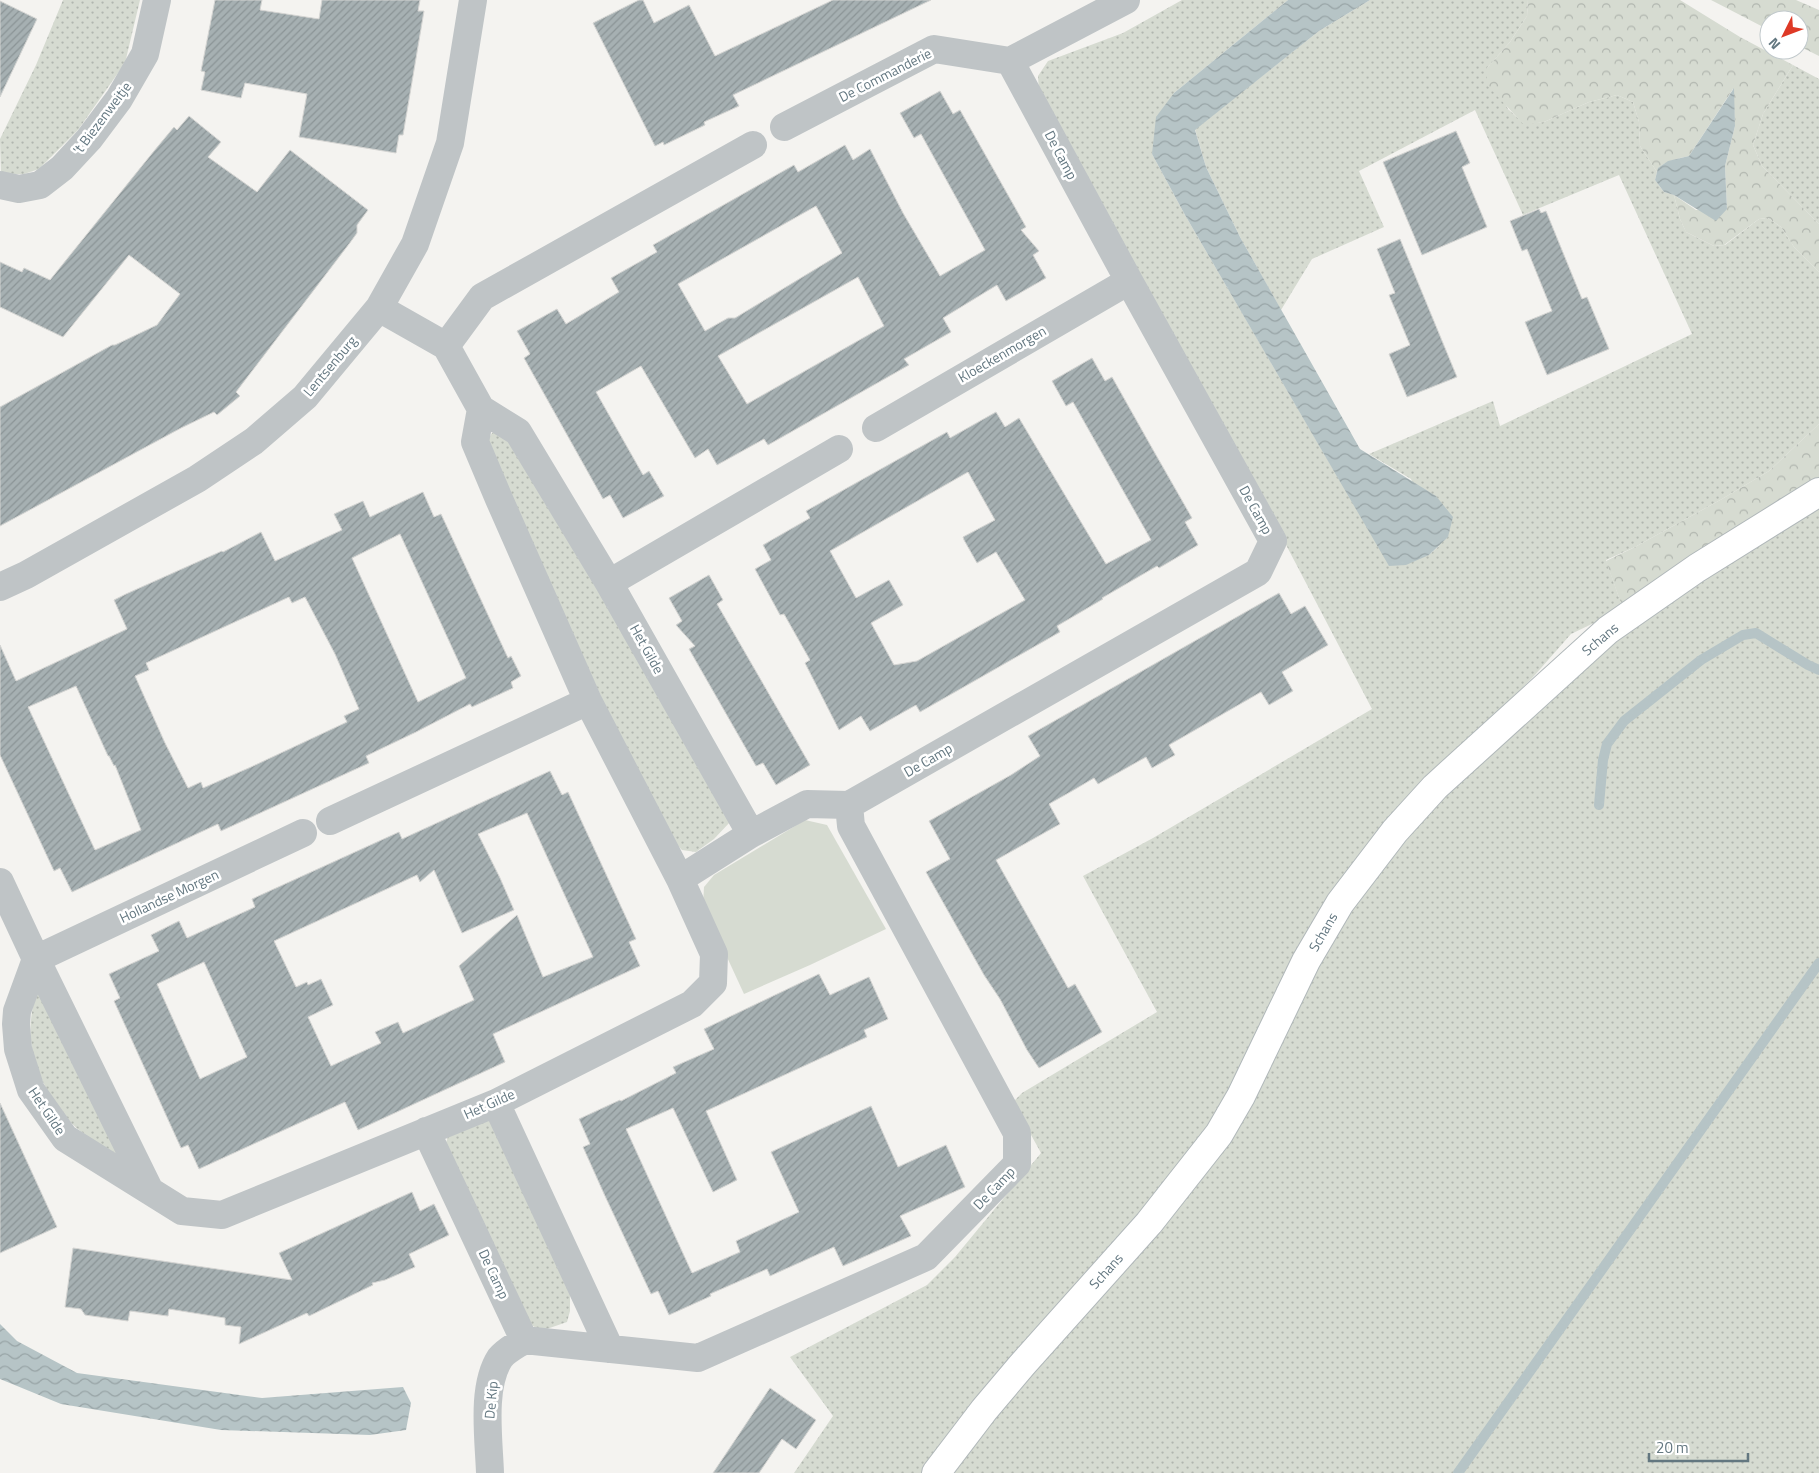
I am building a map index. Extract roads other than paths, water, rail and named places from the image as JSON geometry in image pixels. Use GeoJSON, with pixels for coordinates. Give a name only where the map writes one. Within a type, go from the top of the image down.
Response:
{"type":"FeatureCollection","features":[{"type":"Feature","properties":{"kind":"street","name":"'t Biezenweitje"},"geometry":{"type":"LineString","coordinates":[[0,185],[19,189],[40,185],[62,168],[89,139],[119,99],[145,54],[157,0]]}},
{"type":"Feature","properties":{"kind":"street","name":"Lentsenburg"},"geometry":{"type":"LineString","coordinates":[[0,587],[197,479],[254,441],[305,397],[379,308],[414,244],[450,143],[473,0]]}},
{"type":"Feature","properties":{"kind":"street"},"geometry":{"type":"LineString","coordinates":[[1010,61],[1126,0]]}},
{"type":"Feature","properties":{"kind":"street","name":"De Commanderie"},"geometry":{"type":"LineString","coordinates":[[784,128],[934,49],[1010,61]]}},
{"type":"Feature","properties":{"kind":"street","name":"De Camp"},"geometry":{"type":"LineString","coordinates":[[426,1131],[524,1340],[698,1358],[926,1257],[1017,1164],[1017,1132],[851,826],[849,805],[1258,572],[1273,541],[1010,61]]}},
{"type":"Feature","properties":{"kind":"street"},"geometry":{"type":"LineString","coordinates":[[379,308],[446,346],[482,297],[753,145]]}},
{"type":"Feature","properties":{"kind":"street","name":"Kloeckenmorgen"},"geometry":{"type":"LineString","coordinates":[[876,428],[1129,281]]}},
{"type":"Feature","properties":{"kind":"street","name":"Het Gilde"},"geometry":{"type":"LineString","coordinates":[[446,346],[481,409],[518,432],[609,583],[751,834]]}},
{"type":"Feature","properties":{"kind":"street","name":"Het Gilde"},"geometry":{"type":"LineString","coordinates":[[36,959],[17,1011],[18,1049],[31,1090],[65,1138],[182,1211],[222,1215],[496,1103],[692,1004],[714,983],[714,954],[680,879],[588,701],[475,442],[481,409]]}},
{"type":"Feature","properties":{"kind":"street"},"geometry":{"type":"LineString","coordinates":[[609,583],[839,449]]}},
{"type":"Feature","properties":{"kind":"street","name":"Schans"},"geometry":{"type":"LineString","coordinates":[[936,1473],[984,1410],[1028,1358],[1149,1224],[1219,1134],[1241,1096],[1306,961],[1340,903],[1408,817],[1435,787],[1608,630],[1697,568],[1819,492]]}},
{"type":"Feature","properties":{"kind":"street"},"geometry":{"type":"LineString","coordinates":[[330,821],[588,701]]}},
{"type":"Feature","properties":{"kind":"street"},"geometry":{"type":"LineString","coordinates":[[680,879],[751,834],[807,804],[849,805]]}},
{"type":"Feature","properties":{"kind":"street","name":"Hollandse Morgen"},"geometry":{"type":"LineString","coordinates":[[36,959],[303,833]]}},
{"type":"Feature","properties":{"kind":"street"},"geometry":{"type":"LineString","coordinates":[[0,882],[150,1191]]}},
{"type":"Feature","properties":{"kind":"street"},"geometry":{"type":"LineString","coordinates":[[496,1103],[610,1349]]}},
{"type":"Feature","properties":{"kind":"street","name":"De Kip"},"geometry":{"type":"LineString","coordinates":[[490,1473],[488,1408],[492,1378],[500,1357],[524,1340]]}},
{"type":"Feature","properties":{"kind":"water"},"geometry":{"type":"Polygon","coordinates":[[[1288,0],[1370,0],[1319,31],[1195,130],[1206,167],[1240,237],[1360,449],[1436,496],[1453,517],[1448,537],[1429,555],[1406,565],[1389,566],[1185,215],[1152,154],[1156,117],[1174,93],[1288,0]]]}},
{"type":"Feature","properties":{"kind":"water"},"geometry":{"type":"Polygon","coordinates":[[[1734,88],[1735,126],[1725,166],[1727,209],[1716,221],[1674,195],[1664,192],[1655,180],[1658,168],[1668,161],[1689,156],[1734,88]]]}},
{"type":"Feature","properties":{"kind":"water"},"geometry":{"type":"Polygon","coordinates":[[[0,1324],[17,1341],[77,1373],[262,1398],[403,1387],[411,1403],[406,1430],[370,1435],[221,1430],[61,1404],[0,1379],[0,1324]]]}},
{"type":"Feature","properties":{"kind":"waterway"},"geometry":{"type":"LineString","coordinates":[[1599,805],[1603,760],[1607,744],[1624,721],[1701,660],[1743,635],[1756,633],[1819,670]]}},
{"type":"Feature","properties":{"kind":"waterway"},"geometry":{"type":"LineString","coordinates":[[1458,1473],[1819,963]]}}]}
